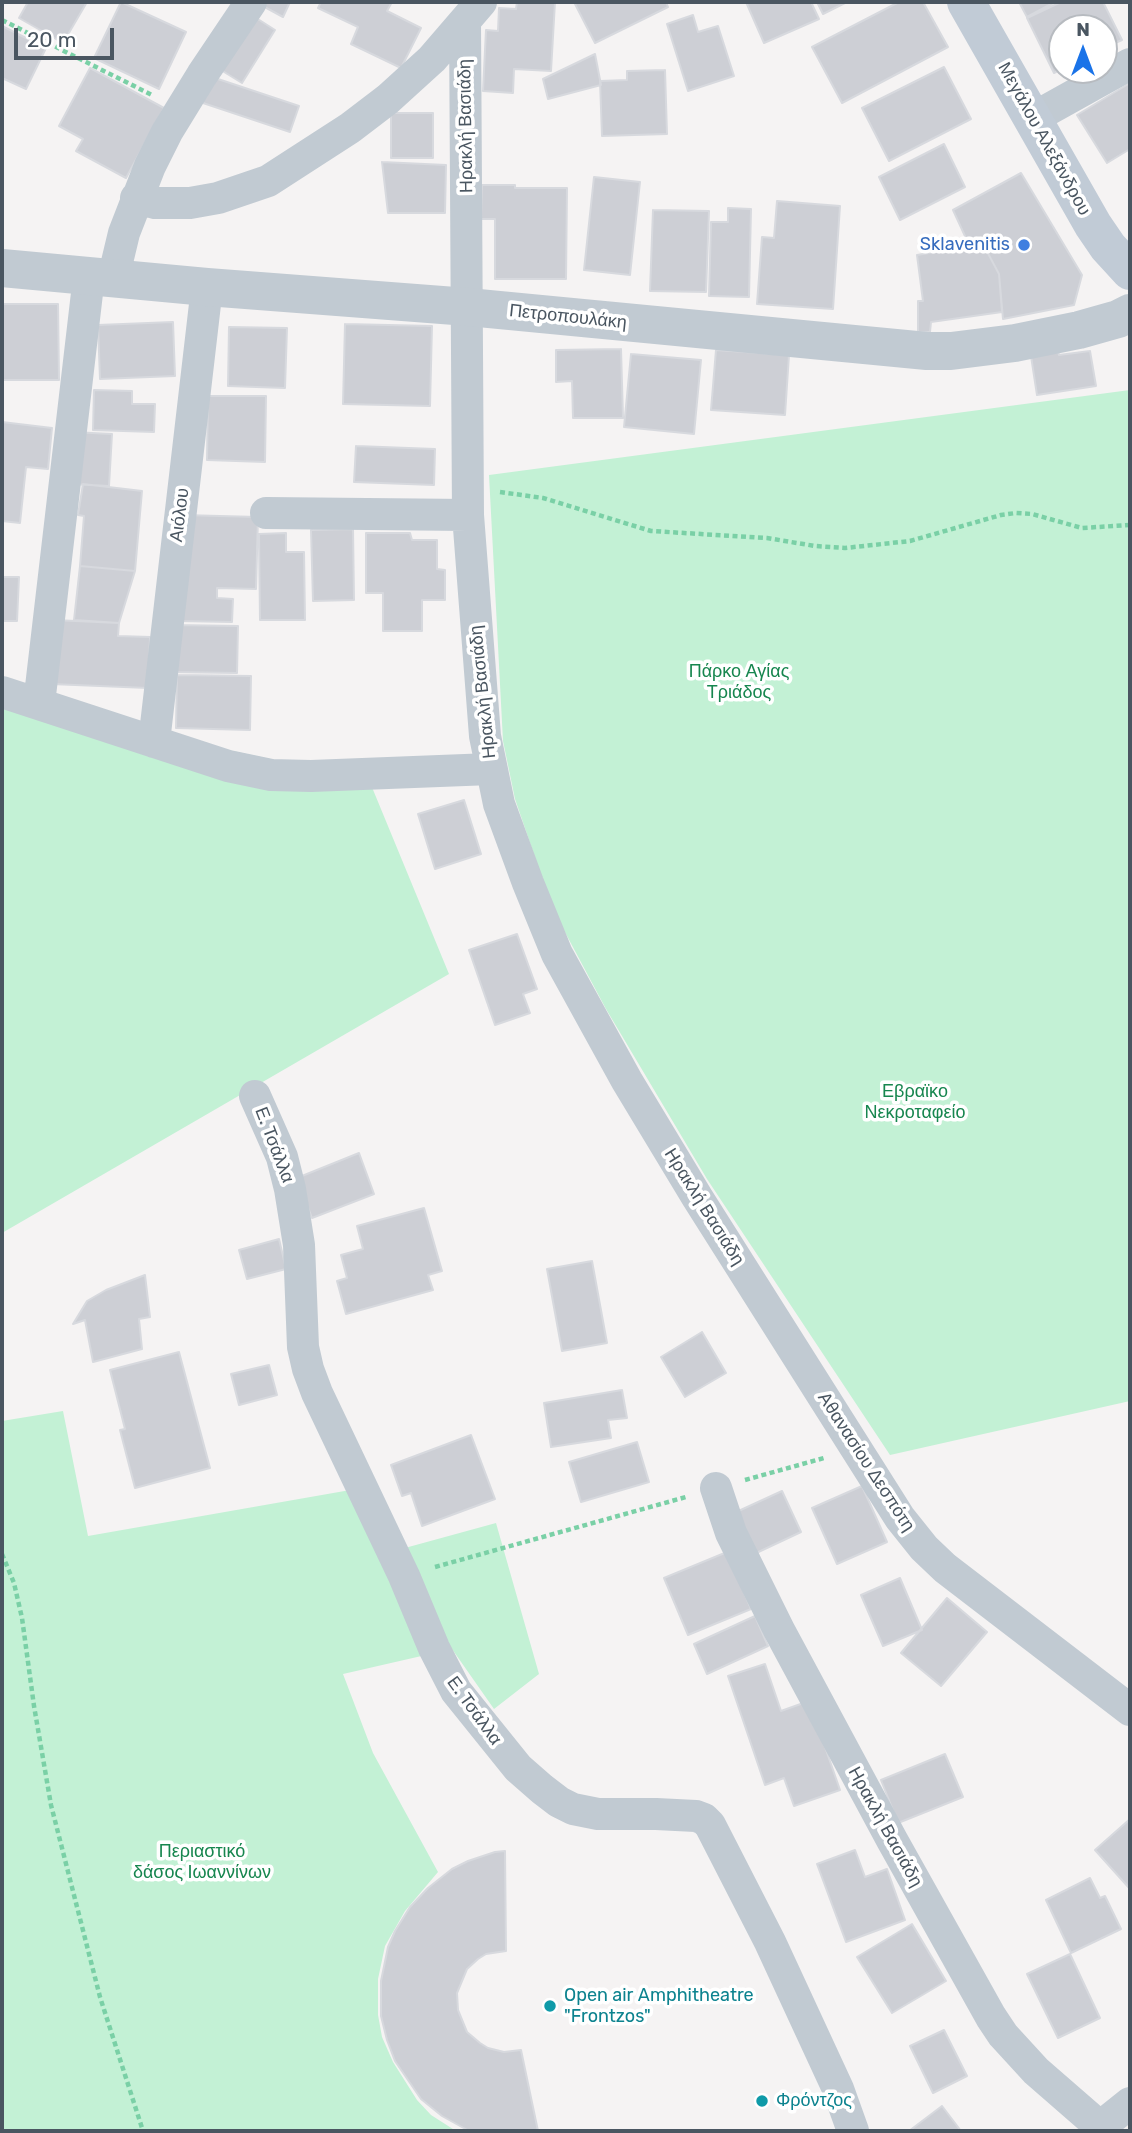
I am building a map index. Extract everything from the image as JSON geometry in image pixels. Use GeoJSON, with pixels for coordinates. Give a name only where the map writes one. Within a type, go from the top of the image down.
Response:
{"type":"FeatureCollection","features":[{"type":"Feature","properties":{"kind":"main road","name":"Μεγάλου Αλεξάνδρου"},"geometry":{"type":"LineString","coordinates":[[966,2],[1093,225],[1108,247],[1130,271]]}},
{"type":"Feature","properties":{"kind":"street"},"geometry":{"type":"LineString","coordinates":[[39,704],[101,277],[124,233],[136,198],[161,144],[251,2]]}},
{"type":"Feature","properties":{"kind":"street","name":"Ηρακλή Βασιάδη"},"geometry":{"type":"LineString","coordinates":[[136,198],[155,204],[190,203],[218,198],[268,181],[341,134],[388,99],[432,59],[473,12]]}},
{"type":"Feature","properties":{"kind":"street","name":"Ηρακλή Βασιάδη"},"geometry":{"type":"LineString","coordinates":[[473,12],[468,502],[483,717],[491,769],[507,827],[557,954],[627,1081],[760,1296]]}},
{"type":"Feature","properties":{"kind":"street"},"geometry":{"type":"LineString","coordinates":[[1033,118],[1130,64]]}},
{"type":"Feature","properties":{"kind":"street","name":"Πετροπουλάκη"},"geometry":{"type":"LineString","coordinates":[[2,268],[468,307],[885,348],[951,351],[1004,345],[1079,330],[1130,313]]}},
{"type":"Feature","properties":{"kind":"street","name":"Αιόλου"},"geometry":{"type":"LineString","coordinates":[[154,742],[207,287]]}},
{"type":"Feature","properties":{"kind":"street"},"geometry":{"type":"LineString","coordinates":[[266,513],[468,502]]}},
{"type":"Feature","properties":{"kind":"street"},"geometry":{"type":"LineString","coordinates":[[2,692],[228,766],[289,776],[491,769]]}},
{"type":"Feature","properties":{"kind":"street","name":"Ε. Τσάλλα"},"geometry":{"type":"LineString","coordinates":[[255,1096],[282,1157],[292,1197],[299,1245],[303,1347],[308,1369],[404,1576],[433,1648],[456,1691],[509,1757],[542,1789],[559,1801],[584,1812],[696,1816],[710,1825],[775,1954],[838,2089],[853,2131]]}},
{"type":"Feature","properties":{"kind":"street","name":"Αθανασίου Δεσπότη"},"geometry":{"type":"LineString","coordinates":[[760,1296],[900,1518],[935,1560],[1130,1710]]}},
{"type":"Feature","properties":{"kind":"street","name":"Ηρακλή Βασιάδη"},"geometry":{"type":"LineString","coordinates":[[716,1488],[755,1585],[991,2017],[1003,2035],[1036,2071],[1103,2129]]}},
{"type":"Feature","properties":{"kind":"street"},"geometry":{"type":"LineString","coordinates":[[1103,2129],[1130,2103]]}},
{"type":"Feature","properties":{"kind":"path"},"geometry":{"type":"LineString","coordinates":[[2,20],[181,109]]}},
{"type":"Feature","properties":{"kind":"path"},"geometry":{"type":"LineString","coordinates":[[468,502],[543,498],[652,530],[767,538],[845,548],[910,541],[1016,513],[1032,514],[1082,528],[1130,526]]}},
{"type":"Feature","properties":{"kind":"path"},"geometry":{"type":"LineString","coordinates":[[404,1576],[856,1449]]}},
{"type":"Feature","properties":{"kind":"path"},"geometry":{"type":"LineString","coordinates":[[2,1554],[14,1583],[22,1618],[51,1805],[100,1997],[143,2131]]}},
{"type":"Feature","properties":{"kind":"green space"},"geometry":{"type":"Polygon","coordinates":[[[1130,390],[1130,1401],[890,1455],[707,1179],[606,1009],[559,921],[515,799],[503,741],[489,475],[1130,390]]]}},
{"type":"Feature","properties":{"kind":"green space"},"geometry":{"type":"Polygon","coordinates":[[[2,702],[369,780],[449,974],[2,1233],[2,702]]]}},
{"type":"Feature","properties":{"kind":"green space","name":"Περιαστικό δάσος Ιωαννίνων"},"geometry":{"type":"Polygon","coordinates":[[[63,1411],[88,1536],[356,1489],[383,1554],[496,1523],[539,1674],[494,1709],[452,1649],[343,1674],[373,1753],[438,1872],[405,1911],[385,1946],[378,1979],[378,2015],[382,2037],[393,2062],[417,2100],[431,2115],[456,2131],[2,2131],[2,1421],[63,1411]]]}},
{"type":"Feature","properties":{"kind":"building"},"geometry":{"type":"Polygon","coordinates":[[[28,2],[87,2],[63,43],[19,18],[28,2]]]}},
{"type":"Feature","properties":{"kind":"building"},"geometry":{"type":"Polygon","coordinates":[[[121,2],[186,32],[159,89],[94,58],[121,2]]]}},
{"type":"Feature","properties":{"kind":"building"},"geometry":{"type":"Polygon","coordinates":[[[263,2],[290,2],[283,17],[261,5],[263,2]]]}},
{"type":"Feature","properties":{"kind":"building"},"geometry":{"type":"Polygon","coordinates":[[[321,2],[392,2],[387,11],[421,28],[401,68],[351,44],[358,27],[318,8],[321,2]]]}},
{"type":"Feature","properties":{"kind":"building"},"geometry":{"type":"Polygon","coordinates":[[[517,2],[555,2],[551,71],[514,69],[513,93],[483,91],[486,30],[498,31],[499,8],[516,9],[517,2]]]}},
{"type":"Feature","properties":{"kind":"building"},"geometry":{"type":"Polygon","coordinates":[[[574,2],[666,2],[668,7],[595,43],[574,2]]]}},
{"type":"Feature","properties":{"kind":"building"},"geometry":{"type":"Polygon","coordinates":[[[746,2],[811,2],[819,19],[764,43],[746,2]]]}},
{"type":"Feature","properties":{"kind":"building"},"geometry":{"type":"Polygon","coordinates":[[[817,2],[847,2],[823,14],[817,2]]]}},
{"type":"Feature","properties":{"kind":"building"},"geometry":{"type":"Polygon","coordinates":[[[899,2],[923,2],[948,47],[842,103],[812,47],[899,2]]]}},
{"type":"Feature","properties":{"kind":"building"},"geometry":{"type":"Polygon","coordinates":[[[1019,2],[1055,2],[1027,17],[1019,2]]]}},
{"type":"Feature","properties":{"kind":"building"},"geometry":{"type":"Polygon","coordinates":[[[1061,2],[1103,2],[1109,14],[1048,14],[1048,61],[1027,18],[1061,2]]]}},
{"type":"Feature","properties":{"kind":"building"},"geometry":{"type":"Polygon","coordinates":[[[250,14],[275,30],[242,83],[216,67],[250,14]]]}},
{"type":"Feature","properties":{"kind":"building"},"geometry":{"type":"Polygon","coordinates":[[[693,15],[698,32],[718,26],[734,76],[688,91],[667,24],[693,15]]]}},
{"type":"Feature","properties":{"kind":"building"},"geometry":{"type":"Polygon","coordinates":[[[2,26],[46,48],[26,89],[2,78],[2,26]]]}},
{"type":"Feature","properties":{"kind":"building"},"geometry":{"type":"Polygon","coordinates":[[[595,54],[601,85],[548,99],[543,79],[595,54]]]}},
{"type":"Feature","properties":{"kind":"building"},"geometry":{"type":"Polygon","coordinates":[[[944,67],[971,119],[889,161],[862,108],[944,67]]]}},
{"type":"Feature","properties":{"kind":"building"},"geometry":{"type":"Polygon","coordinates":[[[90,68],[164,108],[126,178],[76,151],[83,139],[59,126],[90,68]]]}},
{"type":"Feature","properties":{"kind":"building"},"geometry":{"type":"Polygon","coordinates":[[[665,70],[667,134],[602,136],[600,81],[627,80],[627,71],[665,70]]]}},
{"type":"Feature","properties":{"kind":"building"},"geometry":{"type":"Polygon","coordinates":[[[209,76],[299,106],[290,132],[200,102],[209,76]]]}},
{"type":"Feature","properties":{"kind":"building"},"geometry":{"type":"Polygon","coordinates":[[[1130,83],[1130,149],[1107,163],[1077,115],[1130,83]]]}},
{"type":"Feature","properties":{"kind":"building"},"geometry":{"type":"Polygon","coordinates":[[[391,113],[433,113],[433,158],[391,158],[391,113]]]}},
{"type":"Feature","properties":{"kind":"building"},"geometry":{"type":"Polygon","coordinates":[[[944,144],[965,187],[900,220],[879,177],[944,144]]]}},
{"type":"Feature","properties":{"kind":"building"},"geometry":{"type":"Polygon","coordinates":[[[382,162],[446,165],[445,213],[388,213],[382,162]]]}},
{"type":"Feature","properties":{"kind":"building","name":"Sklavenitis"},"geometry":{"type":"Polygon","coordinates":[[[1021,173],[1082,275],[1074,305],[1003,319],[999,274],[983,244],[970,247],[953,210],[1021,173]]]}},
{"type":"Feature","properties":{"kind":"building"},"geometry":{"type":"Polygon","coordinates":[[[594,177],[640,182],[630,275],[584,270],[594,177]]]}},
{"type":"Feature","properties":{"kind":"building"},"geometry":{"type":"Polygon","coordinates":[[[482,185],[567,188],[566,279],[495,279],[495,219],[481,219],[482,185]]]}},
{"type":"Feature","properties":{"kind":"building"},"geometry":{"type":"Polygon","coordinates":[[[777,201],[840,206],[833,309],[757,304],[762,237],[774,238],[777,201]]]}},
{"type":"Feature","properties":{"kind":"building"},"geometry":{"type":"Polygon","coordinates":[[[728,208],[751,209],[749,297],[709,296],[711,222],[728,222],[728,208]]]}},
{"type":"Feature","properties":{"kind":"building"},"geometry":{"type":"Polygon","coordinates":[[[653,210],[709,211],[706,292],[650,291],[653,210]]]}},
{"type":"Feature","properties":{"kind":"building"},"geometry":{"type":"Polygon","coordinates":[[[983,244],[999,274],[1002,312],[931,322],[930,332],[918,332],[918,301],[923,301],[917,255],[983,244]]]}},
{"type":"Feature","properties":{"kind":"building"},"geometry":{"type":"Polygon","coordinates":[[[2,304],[58,304],[59,380],[2,380],[2,304]]]}},
{"type":"Feature","properties":{"kind":"building"},"geometry":{"type":"Polygon","coordinates":[[[173,322],[175,376],[100,379],[98,325],[173,322]]]}},
{"type":"Feature","properties":{"kind":"building"},"geometry":{"type":"Polygon","coordinates":[[[345,324],[432,326],[430,406],[343,404],[345,324]]]}},
{"type":"Feature","properties":{"kind":"building"},"geometry":{"type":"Polygon","coordinates":[[[229,327],[287,328],[285,388],[228,386],[229,327]]]}},
{"type":"Feature","properties":{"kind":"building"},"geometry":{"type":"Polygon","coordinates":[[[621,349],[623,418],[573,418],[572,381],[556,382],[556,350],[621,349]]]}},
{"type":"Feature","properties":{"kind":"building"},"geometry":{"type":"Polygon","coordinates":[[[716,350],[789,355],[785,415],[711,410],[716,350]]]}},
{"type":"Feature","properties":{"kind":"building"},"geometry":{"type":"Polygon","coordinates":[[[1090,351],[1096,386],[1037,395],[1031,356],[1090,351]]]}},
{"type":"Feature","properties":{"kind":"building"},"geometry":{"type":"Polygon","coordinates":[[[631,354],[701,360],[694,434],[624,427],[631,354]]]}},
{"type":"Feature","properties":{"kind":"building"},"geometry":{"type":"Polygon","coordinates":[[[94,390],[132,391],[132,404],[155,404],[154,432],[93,430],[94,390]]]}},
{"type":"Feature","properties":{"kind":"building"},"geometry":{"type":"Polygon","coordinates":[[[208,396],[266,396],[265,462],[207,460],[208,396]]]}},
{"type":"Feature","properties":{"kind":"building"},"geometry":{"type":"Polygon","coordinates":[[[2,422],[52,428],[48,469],[26,467],[20,523],[2,521],[2,422]]]}},
{"type":"Feature","properties":{"kind":"building"},"geometry":{"type":"Polygon","coordinates":[[[72,432],[112,434],[109,486],[69,484],[72,432]]]}},
{"type":"Feature","properties":{"kind":"building"},"geometry":{"type":"Polygon","coordinates":[[[356,446],[435,449],[434,485],[354,482],[356,446]]]}},
{"type":"Feature","properties":{"kind":"building"},"geometry":{"type":"Polygon","coordinates":[[[83,484],[142,491],[135,571],[80,566],[84,516],[78,515],[83,484]]]}},
{"type":"Feature","properties":{"kind":"building"},"geometry":{"type":"Polygon","coordinates":[[[182,515],[258,517],[256,589],[217,588],[217,598],[233,599],[232,622],[179,621],[182,515]]]}},
{"type":"Feature","properties":{"kind":"building"},"geometry":{"type":"Polygon","coordinates":[[[353,529],[354,600],[313,601],[311,530],[353,529]]]}},
{"type":"Feature","properties":{"kind":"building"},"geometry":{"type":"Polygon","coordinates":[[[286,533],[286,552],[304,552],[305,620],[260,620],[259,534],[286,533]]]}},
{"type":"Feature","properties":{"kind":"building"},"geometry":{"type":"Polygon","coordinates":[[[366,533],[410,533],[412,540],[437,540],[437,569],[445,570],[445,600],[422,600],[422,631],[383,631],[383,593],[366,593],[366,533]]]}},
{"type":"Feature","properties":{"kind":"building"},"geometry":{"type":"Polygon","coordinates":[[[80,566],[135,571],[119,623],[74,620],[80,566]]]}},
{"type":"Feature","properties":{"kind":"building"},"geometry":{"type":"Polygon","coordinates":[[[2,577],[19,577],[17,621],[2,621],[2,577]]]}},
{"type":"Feature","properties":{"kind":"building"},"geometry":{"type":"Polygon","coordinates":[[[54,620],[119,623],[118,636],[150,637],[148,688],[51,684],[54,620]]]}},
{"type":"Feature","properties":{"kind":"building"},"geometry":{"type":"Polygon","coordinates":[[[173,625],[238,626],[237,673],[172,672],[173,625]]]}},
{"type":"Feature","properties":{"kind":"building"},"geometry":{"type":"Polygon","coordinates":[[[177,675],[251,676],[250,730],[176,728],[177,675]]]}},
{"type":"Feature","properties":{"kind":"building"},"geometry":{"type":"Polygon","coordinates":[[[464,800],[481,854],[435,869],[418,814],[464,800]]]}},
{"type":"Feature","properties":{"kind":"building"},"geometry":{"type":"Polygon","coordinates":[[[517,934],[537,989],[523,994],[530,1013],[495,1025],[469,950],[517,934]]]}},
{"type":"Feature","properties":{"kind":"building"},"geometry":{"type":"Polygon","coordinates":[[[359,1153],[374,1194],[312,1218],[297,1178],[359,1153]]]}},
{"type":"Feature","properties":{"kind":"building"},"geometry":{"type":"Polygon","coordinates":[[[424,1208],[442,1271],[428,1275],[433,1290],[346,1314],[337,1281],[347,1278],[341,1255],[363,1249],[357,1226],[424,1208]]]}},
{"type":"Feature","properties":{"kind":"building"},"geometry":{"type":"Polygon","coordinates":[[[279,1239],[286,1269],[247,1279],[239,1250],[279,1239]]]}},
{"type":"Feature","properties":{"kind":"building"},"geometry":{"type":"Polygon","coordinates":[[[592,1261],[607,1343],[562,1351],[547,1269],[592,1261]]]}},
{"type":"Feature","properties":{"kind":"building"},"geometry":{"type":"Polygon","coordinates":[[[145,1275],[150,1317],[139,1319],[142,1349],[93,1362],[85,1320],[73,1324],[87,1301],[106,1290],[145,1275]]]}},
{"type":"Feature","properties":{"kind":"building"},"geometry":{"type":"Polygon","coordinates":[[[702,1332],[726,1373],[685,1397],[661,1357],[702,1332]]]}},
{"type":"Feature","properties":{"kind":"building"},"geometry":{"type":"Polygon","coordinates":[[[179,1352],[210,1468],[135,1488],[120,1430],[125,1429],[110,1370],[179,1352]]]}},
{"type":"Feature","properties":{"kind":"building"},"geometry":{"type":"Polygon","coordinates":[[[269,1365],[277,1395],[239,1405],[231,1374],[269,1365]]]}},
{"type":"Feature","properties":{"kind":"building"},"geometry":{"type":"Polygon","coordinates":[[[622,1390],[627,1418],[608,1420],[611,1438],[551,1447],[544,1403],[622,1390]]]}},
{"type":"Feature","properties":{"kind":"building"},"geometry":{"type":"Polygon","coordinates":[[[471,1435],[495,1499],[422,1526],[411,1493],[402,1496],[391,1465],[471,1435]]]}},
{"type":"Feature","properties":{"kind":"building"},"geometry":{"type":"Polygon","coordinates":[[[637,1442],[649,1482],[581,1502],[569,1462],[637,1442]]]}},
{"type":"Feature","properties":{"kind":"building"},"geometry":{"type":"Polygon","coordinates":[[[862,1486],[887,1542],[837,1564],[812,1508],[862,1486]]]}},
{"type":"Feature","properties":{"kind":"building"},"geometry":{"type":"Polygon","coordinates":[[[782,1491],[801,1532],[752,1555],[732,1514],[782,1491]]]}},
{"type":"Feature","properties":{"kind":"building"},"geometry":{"type":"Polygon","coordinates":[[[727,1552],[751,1609],[688,1635],[664,1578],[727,1552]]]}},
{"type":"Feature","properties":{"kind":"building"},"geometry":{"type":"Polygon","coordinates":[[[900,1578],[922,1630],[883,1646],[861,1595],[900,1578]]]}},
{"type":"Feature","properties":{"kind":"building"},"geometry":{"type":"Polygon","coordinates":[[[947,1598],[987,1632],[941,1686],[901,1653],[947,1598]]]}},
{"type":"Feature","properties":{"kind":"building"},"geometry":{"type":"Polygon","coordinates":[[[755,1616],[768,1646],[707,1674],[694,1644],[755,1616]]]}},
{"type":"Feature","properties":{"kind":"building"},"geometry":{"type":"Polygon","coordinates":[[[765,1664],[781,1711],[809,1701],[840,1790],[794,1806],[784,1778],[765,1785],[728,1676],[765,1664]]]}},
{"type":"Feature","properties":{"kind":"building"},"geometry":{"type":"Polygon","coordinates":[[[945,1754],[963,1797],[898,1823],[881,1780],[945,1754]]]}},
{"type":"Feature","properties":{"kind":"building"},"geometry":{"type":"Polygon","coordinates":[[[1130,1819],[1130,1889],[1095,1850],[1130,1819]]]}},
{"type":"Feature","properties":{"kind":"building"},"geometry":{"type":"Polygon","coordinates":[[[855,1850],[865,1877],[887,1869],[905,1920],[846,1942],[817,1864],[855,1850]]]}},
{"type":"Feature","properties":{"kind":"building"},"geometry":{"type":"Polygon","coordinates":[[[505,1851],[506,1951],[486,1954],[467,1969],[457,1993],[458,2010],[467,2032],[480,2043],[504,2052],[521,2050],[538,2131],[469,2131],[442,2116],[421,2099],[395,2061],[381,2016],[381,1981],[388,1947],[395,1931],[410,1907],[428,1888],[452,1869],[468,1861],[505,1851]]]}},
{"type":"Feature","properties":{"kind":"building"},"geometry":{"type":"Polygon","coordinates":[[[1090,1878],[1100,1898],[1105,1896],[1121,1929],[1071,1953],[1046,1900],[1090,1878]]]}},
{"type":"Feature","properties":{"kind":"building"},"geometry":{"type":"Polygon","coordinates":[[[912,1924],[946,1981],[892,2013],[857,1957],[912,1924]]]}},
{"type":"Feature","properties":{"kind":"building"},"geometry":{"type":"Polygon","coordinates":[[[1070,1954],[1100,2018],[1058,2038],[1027,1974],[1070,1954]]]}},
{"type":"Feature","properties":{"kind":"building"},"geometry":{"type":"Polygon","coordinates":[[[944,2030],[967,2076],[933,2093],[910,2046],[944,2030]]]}},
{"type":"Feature","properties":{"kind":"building"},"geometry":{"type":"Polygon","coordinates":[[[942,2106],[961,2131],[909,2131],[942,2106]]]}},
{"type":"Feature","properties":{"kind":"place","name":"Sklavenitis"},"geometry":{"type":"Point","coordinates":[1024,245]}},
{"type":"Feature","properties":{"kind":"place","name":"Open air Amphitheatre \"Frontzos\""},"geometry":{"type":"Point","coordinates":[550,2006]}},
{"type":"Feature","properties":{"kind":"place","name":"Φρόντζος"},"geometry":{"type":"Point","coordinates":[762,2101]}},
{"type":"Feature","properties":{"kind":"park label","name":"Πάρκο Αγίας Τριάδος"},"geometry":{"type":"Point","coordinates":[739,682]}},
{"type":"Feature","properties":{"kind":"park label","name":"Εβραϊκο Νεκροταφείο"},"geometry":{"type":"Point","coordinates":[915,1102]}}]}
